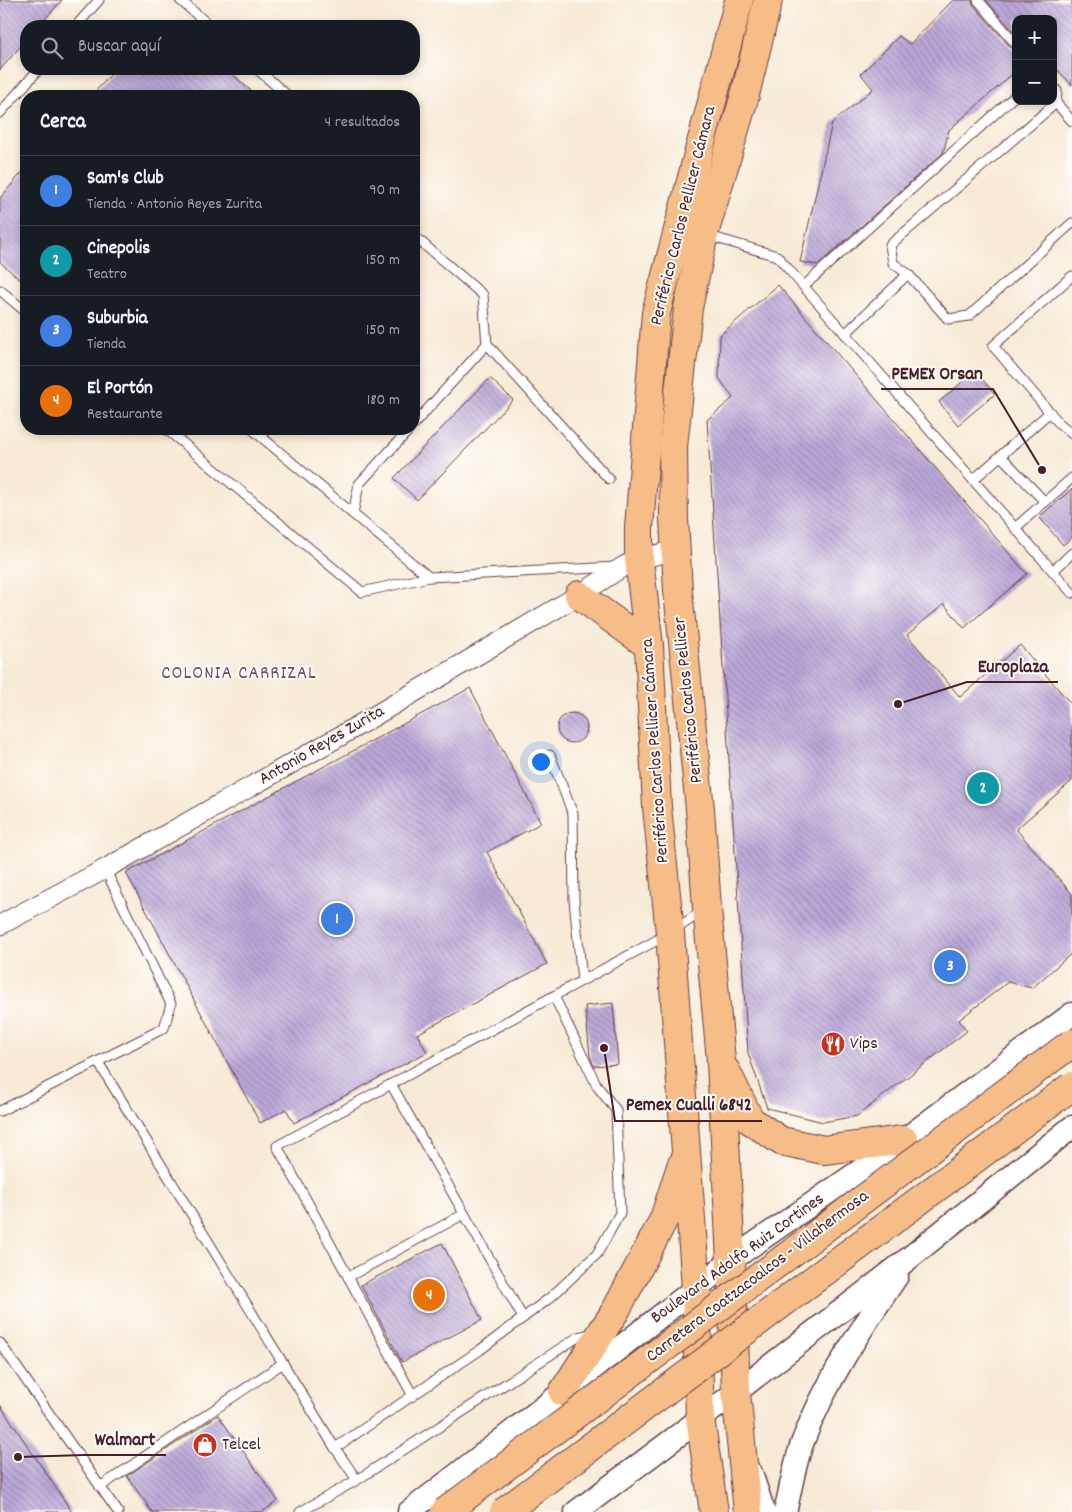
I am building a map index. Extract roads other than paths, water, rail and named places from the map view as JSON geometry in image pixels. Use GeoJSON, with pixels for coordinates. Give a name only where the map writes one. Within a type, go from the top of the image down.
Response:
{"type":"FeatureCollection","features":[{"type":"Feature","properties":{"kind":"main road","name":"Periférico Carlos Pellicer Cámara"},"geometry":{"type":"LineString","coordinates":[[678,591],[673,447],[688,308],[691,230],[739,0]]}},
{"type":"Feature","properties":{"kind":"main road","name":"Periférico Carlos Pellicer Cámara"},"geometry":{"type":"LineString","coordinates":[[714,1512],[700,1418],[696,1288],[670,933],[657,807],[649,646],[632,562],[639,528],[656,312],[745,95],[768,0]]}},
{"type":"Feature","properties":{"kind":"main road","name":"Periférico Carlos Pellicer"},"geometry":{"type":"LineString","coordinates":[[678,591],[700,809],[707,908]]}},
{"type":"Feature","properties":{"kind":"main road"},"geometry":{"type":"LineString","coordinates":[[579,596],[649,646]]}},
{"type":"Feature","properties":{"kind":"main road"},"geometry":{"type":"LineString","coordinates":[[707,908],[721,1061],[732,1261],[736,1392],[748,1512]]}},
{"type":"Feature","properties":{"kind":"main road","name":"Carretera Coatzacoalcos - Villahermosa"},"geometry":{"type":"LineString","coordinates":[[445,1512],[1072,1043]]}},
{"type":"Feature","properties":{"kind":"main road"},"geometry":{"type":"LineString","coordinates":[[721,1061],[750,1120],[781,1141],[824,1150],[904,1140]]}},
{"type":"Feature","properties":{"kind":"main road","name":"Carretera Coatzacoalcos - Villahermosa"},"geometry":{"type":"LineString","coordinates":[[504,1512],[1072,1086]]}},
{"type":"Feature","properties":{"kind":"main road"},"geometry":{"type":"LineString","coordinates":[[563,1392],[616,1310],[664,1219],[686,1153]]}},
{"type":"Feature","properties":{"kind":"street"},"geometry":{"type":"LineString","coordinates":[[632,562],[676,550]]}},
{"type":"Feature","properties":{"kind":"street","name":"Antonio Reyes Zurita"},"geometry":{"type":"LineString","coordinates":[[0,925],[105,869],[342,735],[579,596],[632,562]]}},
{"type":"Feature","properties":{"kind":"street","name":"Boulevard Adolfo Ruiz Cortines"},"geometry":{"type":"LineString","coordinates":[[409,1512],[696,1288],[904,1140],[1072,1014]]}},
{"type":"Feature","properties":{"kind":"street"},"geometry":{"type":"LineString","coordinates":[[576,1512],[736,1392],[908,1259],[1072,1127]]}},
{"type":"Feature","properties":{"kind":"street"},"geometry":{"type":"LineString","coordinates":[[785,1512],[802,1443],[826,1386],[908,1259]]}},
{"type":"Feature","properties":{"kind":"street"},"geometry":{"type":"LineString","coordinates":[[742,1447],[764,1512]]}},
{"type":"Feature","properties":{"kind":"lane"},"geometry":{"type":"LineString","coordinates":[[81,20],[99,0]]}},
{"type":"Feature","properties":{"kind":"lane"},"geometry":{"type":"LineString","coordinates":[[180,0],[203,20]]}},
{"type":"Feature","properties":{"kind":"lane"},"geometry":{"type":"LineString","coordinates":[[978,0],[1012,39]]}},
{"type":"Feature","properties":{"kind":"lane"},"geometry":{"type":"LineString","coordinates":[[21,90],[34,75]]}},
{"type":"Feature","properties":{"kind":"lane"},"geometry":{"type":"LineString","coordinates":[[264,75],[281,90]]}},
{"type":"Feature","properties":{"kind":"lane"},"geometry":{"type":"LineString","coordinates":[[0,114],[20,91]]}},
{"type":"Feature","properties":{"kind":"lane"},"geometry":{"type":"LineString","coordinates":[[804,286],[1012,99]]}},
{"type":"Feature","properties":{"kind":"lane"},"geometry":{"type":"LineString","coordinates":[[1057,104],[1072,121]]}},
{"type":"Feature","properties":{"kind":"lane"},"geometry":{"type":"LineString","coordinates":[[1054,105],[890,245],[894,263],[908,274],[948,319],[969,316],[1072,223]]}},
{"type":"Feature","properties":{"kind":"lane"},"geometry":{"type":"LineString","coordinates":[[691,230],[777,256],[1072,592]]}},
{"type":"Feature","properties":{"kind":"lane"},"geometry":{"type":"LineString","coordinates":[[420,241],[483,296],[487,344],[608,479]]}},
{"type":"Feature","properties":{"kind":"lane"},"geometry":{"type":"LineString","coordinates":[[845,334],[908,274]]}},
{"type":"Feature","properties":{"kind":"lane"},"geometry":{"type":"LineString","coordinates":[[1072,276],[993,346],[1050,412],[1072,434]]}},
{"type":"Feature","properties":{"kind":"lane"},"geometry":{"type":"LineString","coordinates":[[0,290],[20,307]]}},
{"type":"Feature","properties":{"kind":"lane"},"geometry":{"type":"LineString","coordinates":[[420,417],[487,344]]}},
{"type":"Feature","properties":{"kind":"lane"},"geometry":{"type":"LineString","coordinates":[[973,480],[1050,412]]}},
{"type":"Feature","properties":{"kind":"lane"},"geometry":{"type":"LineString","coordinates":[[173,435],[362,592],[429,577],[632,562]]}},
{"type":"Feature","properties":{"kind":"lane"},"geometry":{"type":"LineString","coordinates":[[259,435],[429,577]]}},
{"type":"Feature","properties":{"kind":"lane"},"geometry":{"type":"LineString","coordinates":[[353,514],[360,484],[405,435]]}},
{"type":"Feature","properties":{"kind":"lane"},"geometry":{"type":"LineString","coordinates":[[1001,456],[1045,502]]}},
{"type":"Feature","properties":{"kind":"lane"},"geometry":{"type":"LineString","coordinates":[[1015,528],[1072,478]]}},
{"type":"Feature","properties":{"kind":"lane"},"geometry":{"type":"LineString","coordinates":[[1053,570],[1072,553]]}},
{"type":"Feature","properties":{"kind":"lane"},"geometry":{"type":"LineString","coordinates":[[550,755],[573,814],[574,900],[582,980]]}},
{"type":"Feature","properties":{"kind":"lane"},"geometry":{"type":"LineString","coordinates":[[0,1111],[164,1028],[171,1004],[105,869]]}},
{"type":"Feature","properties":{"kind":"lane"},"geometry":{"type":"LineString","coordinates":[[413,1396],[277,1146],[670,933],[707,908]]}},
{"type":"Feature","properties":{"kind":"lane"},"geometry":{"type":"LineString","coordinates":[[335,1448],[480,1350],[550,1297],[597,1254],[620,1213],[616,1110],[597,1086],[554,996]]}},
{"type":"Feature","properties":{"kind":"lane"},"geometry":{"type":"LineString","coordinates":[[98,1062],[335,1448],[357,1480]]}},
{"type":"Feature","properties":{"kind":"lane"},"geometry":{"type":"LineString","coordinates":[[392,1084],[523,1318]]}},
{"type":"Feature","properties":{"kind":"lane"},"geometry":{"type":"LineString","coordinates":[[348,1277],[464,1214]]}},
{"type":"Feature","properties":{"kind":"lane"},"geometry":{"type":"LineString","coordinates":[[300,1512],[357,1480],[578,1338],[602,1330]]}},
{"type":"Feature","properties":{"kind":"lane"},"geometry":{"type":"LineString","coordinates":[[0,1343],[118,1512]]}},
{"type":"Feature","properties":{"kind":"lane"},"geometry":{"type":"LineString","coordinates":[[100,1487],[283,1363]]}},
{"type":"Feature","properties":{"kind":"place","name":"PEMEX Orsan"},"geometry":{"type":"Point","coordinates":[1042,470]}},
{"type":"Feature","properties":{"kind":"place","name":"Europlaza"},"geometry":{"type":"Point","coordinates":[898,704]}},
{"type":"Feature","properties":{"kind":"place","name":"Cinepolis"},"geometry":{"type":"Point","coordinates":[983,788]}},
{"type":"Feature","properties":{"kind":"place","name":"Sam's Club"},"geometry":{"type":"Point","coordinates":[337,919]}},
{"type":"Feature","properties":{"kind":"place","name":"Suburbia"},"geometry":{"type":"Point","coordinates":[950,966]}},
{"type":"Feature","properties":{"kind":"place","name":"Vips"},"geometry":{"type":"Point","coordinates":[833,1044]}},
{"type":"Feature","properties":{"kind":"place","name":"Pemex Cualli 6842"},"geometry":{"type":"Point","coordinates":[604,1048]}},
{"type":"Feature","properties":{"kind":"place","name":"El Portón"},"geometry":{"type":"Point","coordinates":[429,1295]}},
{"type":"Feature","properties":{"kind":"place","name":"Telcel"},"geometry":{"type":"Point","coordinates":[205,1445]}},
{"type":"Feature","properties":{"kind":"place","name":"Walmart"},"geometry":{"type":"Point","coordinates":[18,1457]}},
{"type":"Feature","properties":{"kind":"district","name":"COLONIA CARRIZAL"},"geometry":{"type":"Point","coordinates":[239,674]}}]}
